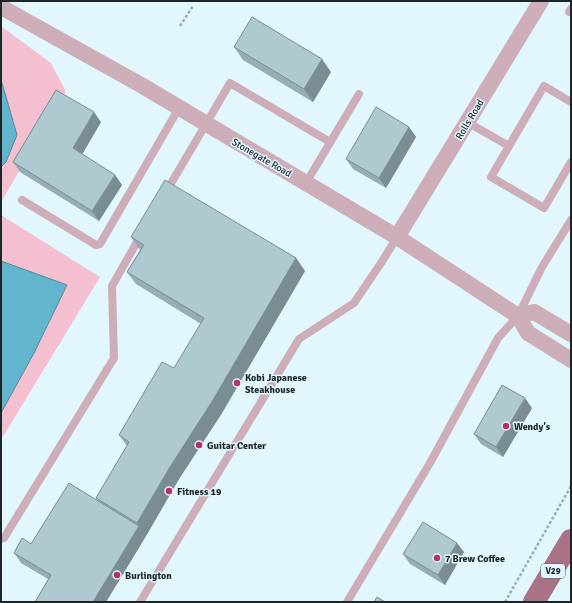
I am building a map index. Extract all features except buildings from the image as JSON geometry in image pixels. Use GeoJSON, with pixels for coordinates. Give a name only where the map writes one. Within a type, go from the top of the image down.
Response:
{"type":"FeatureCollection","features":[{"type":"Feature","properties":{"kind":"main road","name":"V29"},"geometry":{"type":"LineString","coordinates":[[534,602],[571,540]]}},
{"type":"Feature","properties":{"kind":"street","name":"Rolls Road"},"geometry":{"type":"LineString","coordinates":[[397,237],[541,1]]}},
{"type":"Feature","properties":{"kind":"street","name":"Stonegate Road"},"geometry":{"type":"LineString","coordinates":[[1,7],[140,85],[397,237],[518,316],[528,333],[571,360]]}},
{"type":"Feature","properties":{"kind":"street"},"geometry":{"type":"LineString","coordinates":[[518,316],[534,312],[571,334]]}},
{"type":"Feature","properties":{"kind":"lane"},"geometry":{"type":"LineString","coordinates":[[163,197],[230,83],[330,142]]}},
{"type":"Feature","properties":{"kind":"lane"},"geometry":{"type":"LineString","coordinates":[[571,102],[544,86],[491,177],[544,208],[571,162]]}},
{"type":"Feature","properties":{"kind":"lane"},"geometry":{"type":"LineString","coordinates":[[306,183],[359,94]]}},
{"type":"Feature","properties":{"kind":"lane"},"geometry":{"type":"LineString","coordinates":[[22,200],[96,245],[100,244],[179,108]]}},
{"type":"Feature","properties":{"kind":"lane"},"geometry":{"type":"LineString","coordinates":[[467,122],[509,146]]}},
{"type":"Feature","properties":{"kind":"lane"},"geometry":{"type":"LineString","coordinates":[[347,602],[430,463],[498,338],[518,316],[542,267],[571,220]]}},
{"type":"Feature","properties":{"kind":"lane"},"geometry":{"type":"LineString","coordinates":[[1,539],[4,538],[114,358],[112,286],[147,224]]}},
{"type":"Feature","properties":{"kind":"lane"},"geometry":{"type":"LineString","coordinates":[[140,602],[299,339],[354,303],[397,237]]}},
{"type":"Feature","properties":{"kind":"path"},"geometry":{"type":"LineString","coordinates":[[180,26],[192,6]]}},
{"type":"Feature","properties":{"kind":"path"},"geometry":{"type":"LineString","coordinates":[[505,602],[571,486]]}},
{"type":"Feature","properties":{"kind":"shaded area"},"geometry":{"type":"Polygon","coordinates":[[[1,26],[51,63],[66,92],[1,202],[1,26]]]}},
{"type":"Feature","properties":{"kind":"shaded area"},"geometry":{"type":"Polygon","coordinates":[[[1,215],[100,277],[1,440],[1,215]]]}},
{"type":"Feature","properties":{"kind":"water"},"geometry":{"type":"Polygon","coordinates":[[[1,83],[17,135],[6,162],[1,167],[1,83]]]}},
{"type":"Feature","properties":{"kind":"water"},"geometry":{"type":"Polygon","coordinates":[[[1,261],[67,285],[34,353],[1,413],[1,261]]]}},
{"type":"Feature","properties":{"kind":"place","name":"Kobi Japanese Steakhouse"},"geometry":{"type":"Point","coordinates":[237,383]}},
{"type":"Feature","properties":{"kind":"place","name":"Wendy's"},"geometry":{"type":"Point","coordinates":[506,426]}},
{"type":"Feature","properties":{"kind":"place","name":"Guitar Center"},"geometry":{"type":"Point","coordinates":[199,445]}},
{"type":"Feature","properties":{"kind":"place","name":"Fitness 19"},"geometry":{"type":"Point","coordinates":[169,491]}},
{"type":"Feature","properties":{"kind":"place","name":"7 Brew Coffee"},"geometry":{"type":"Point","coordinates":[437,558]}},
{"type":"Feature","properties":{"kind":"place","name":"Burlington"},"geometry":{"type":"Point","coordinates":[117,575]}}]}
